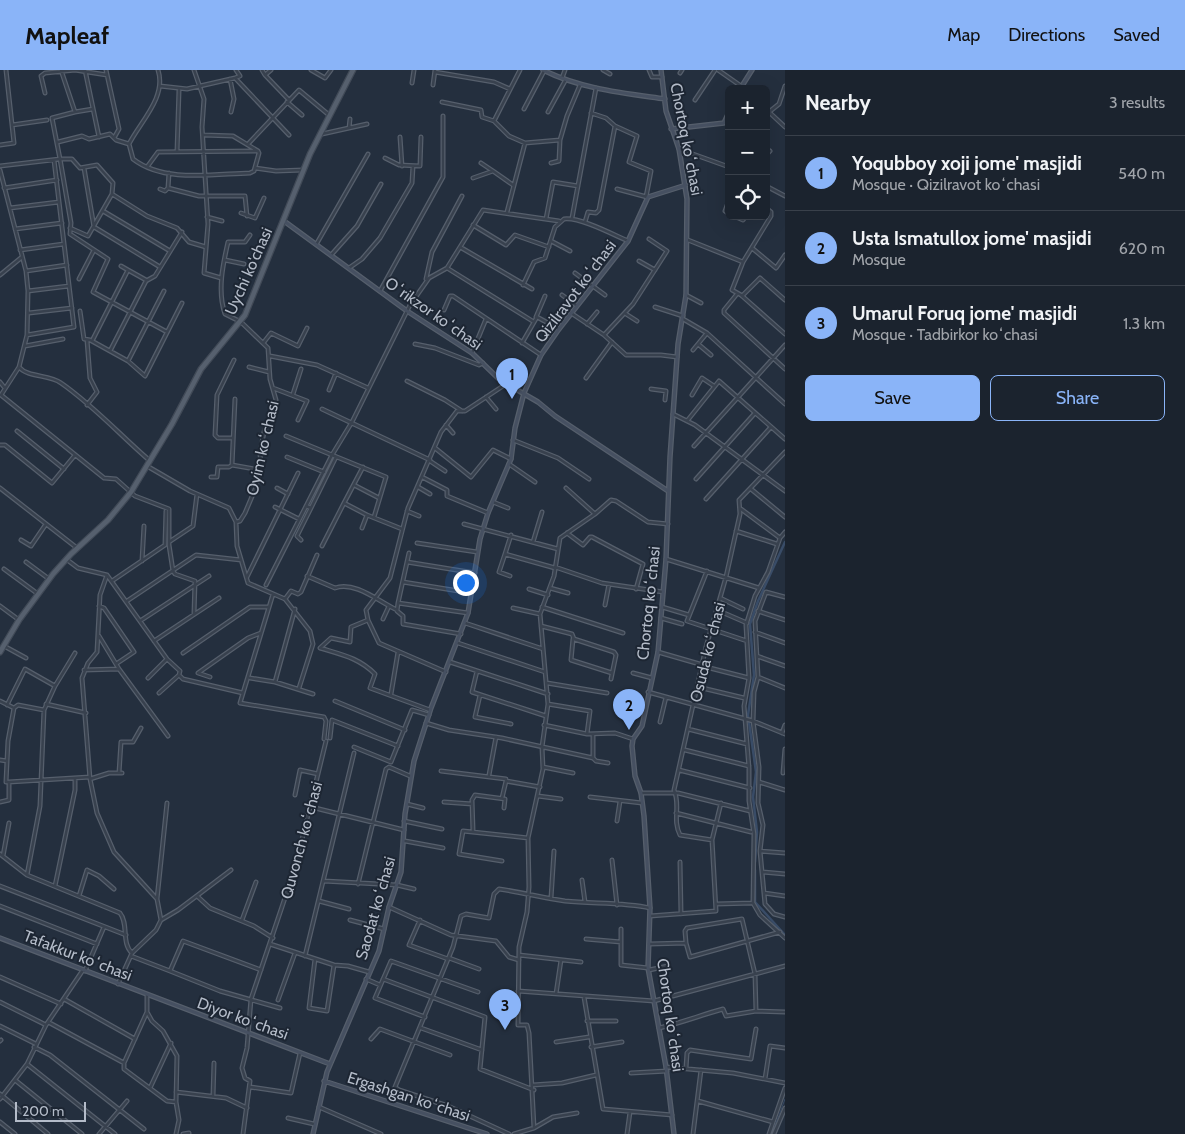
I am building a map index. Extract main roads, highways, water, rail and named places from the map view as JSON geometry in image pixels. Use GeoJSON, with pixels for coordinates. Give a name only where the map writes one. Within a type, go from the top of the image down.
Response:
{"type":"FeatureCollection","features":[{"type":"Feature","properties":{"kind":"main road","name":"Uychi ko'chasi"},"geometry":{"type":"LineString","coordinates":[[0,652],[19,620],[49,579],[77,548],[108,520],[130,492],[172,424],[201,368],[217,346],[241,322],[284,221],[303,170],[353,70]]}},
{"type":"Feature","properties":{"kind":"main road"},"geometry":{"type":"LineString","coordinates":[[543,70],[563,80],[580,85],[665,99]]}},
{"type":"Feature","properties":{"kind":"main road","name":"Chortoq koʻchasi"},"geometry":{"type":"LineString","coordinates":[[662,70],[671,129],[679,149],[686,185],[688,240],[686,295],[674,392],[666,559],[658,652],[642,726],[633,739],[634,776],[641,792],[650,908],[649,969],[666,1069],[674,1134]]}},
{"type":"Feature","properties":{"kind":"main road"},"geometry":{"type":"LineString","coordinates":[[742,85],[752,70]]}},
{"type":"Feature","properties":{"kind":"main road"},"geometry":{"type":"LineString","coordinates":[[671,129],[724,123],[725,121]]}},
{"type":"Feature","properties":{"kind":"main road","name":"Qizilravot koʻchasi"},"geometry":{"type":"LineString","coordinates":[[426,723],[465,623],[473,593],[477,552],[483,527],[511,459],[513,440],[524,393],[541,355],[570,312],[628,241],[647,197],[686,185]]}},
{"type":"Feature","properties":{"kind":"main road","name":"Oʻrikzor koʻchasi"},"geometry":{"type":"LineString","coordinates":[[284,221],[317,243],[407,311],[472,353],[506,384],[524,393],[668,491]]}},
{"type":"Feature","properties":{"kind":"main road","name":"Saodat koʻchasi"},"geometry":{"type":"LineString","coordinates":[[312,1134],[327,1072],[378,952],[389,907],[401,872],[405,841],[404,821],[410,776],[426,723]]}},
{"type":"Feature","properties":{"kind":"main road","name":"Tafakkur koʻchasi"},"geometry":{"type":"LineString","coordinates":[[0,938],[147,996]]}},
{"type":"Feature","properties":{"kind":"main road","name":"Diyor koʻchasi"},"geometry":{"type":"LineString","coordinates":[[147,996],[330,1064]]}},
{"type":"Feature","properties":{"kind":"main road"},"geometry":{"type":"LineString","coordinates":[[321,1061],[327,1072]]}},
{"type":"Feature","properties":{"kind":"main road","name":"Ergashgan koʻchasi"},"geometry":{"type":"LineString","coordinates":[[324,1081],[487,1134]]}},
{"type":"Feature","properties":{"kind":"waterway"},"geometry":{"type":"LineString","coordinates":[[755,862],[757,832],[753,797],[756,772],[748,715],[754,675],[750,624],[758,601],[785,542]]}},
{"type":"Feature","properties":{"kind":"waterway"},"geometry":{"type":"LineString","coordinates":[[755,870],[755,902],[785,935]]}},
{"type":"Feature","properties":{"kind":"waterway"},"geometry":{"type":"LineString","coordinates":[[772,1134],[785,1099]]}},
{"type":"Feature","properties":{"kind":"place","name":"Yoqubboy xoji jome' masjidi"},"geometry":{"type":"Point","coordinates":[512,399]}},
{"type":"Feature","properties":{"kind":"place","name":"Usta Ismatullox jome' masjidi"},"geometry":{"type":"Point","coordinates":[629,730]}},
{"type":"Feature","properties":{"kind":"place","name":"Umarul Foruq jome' masjidi"},"geometry":{"type":"Point","coordinates":[505,1030]}}]}
